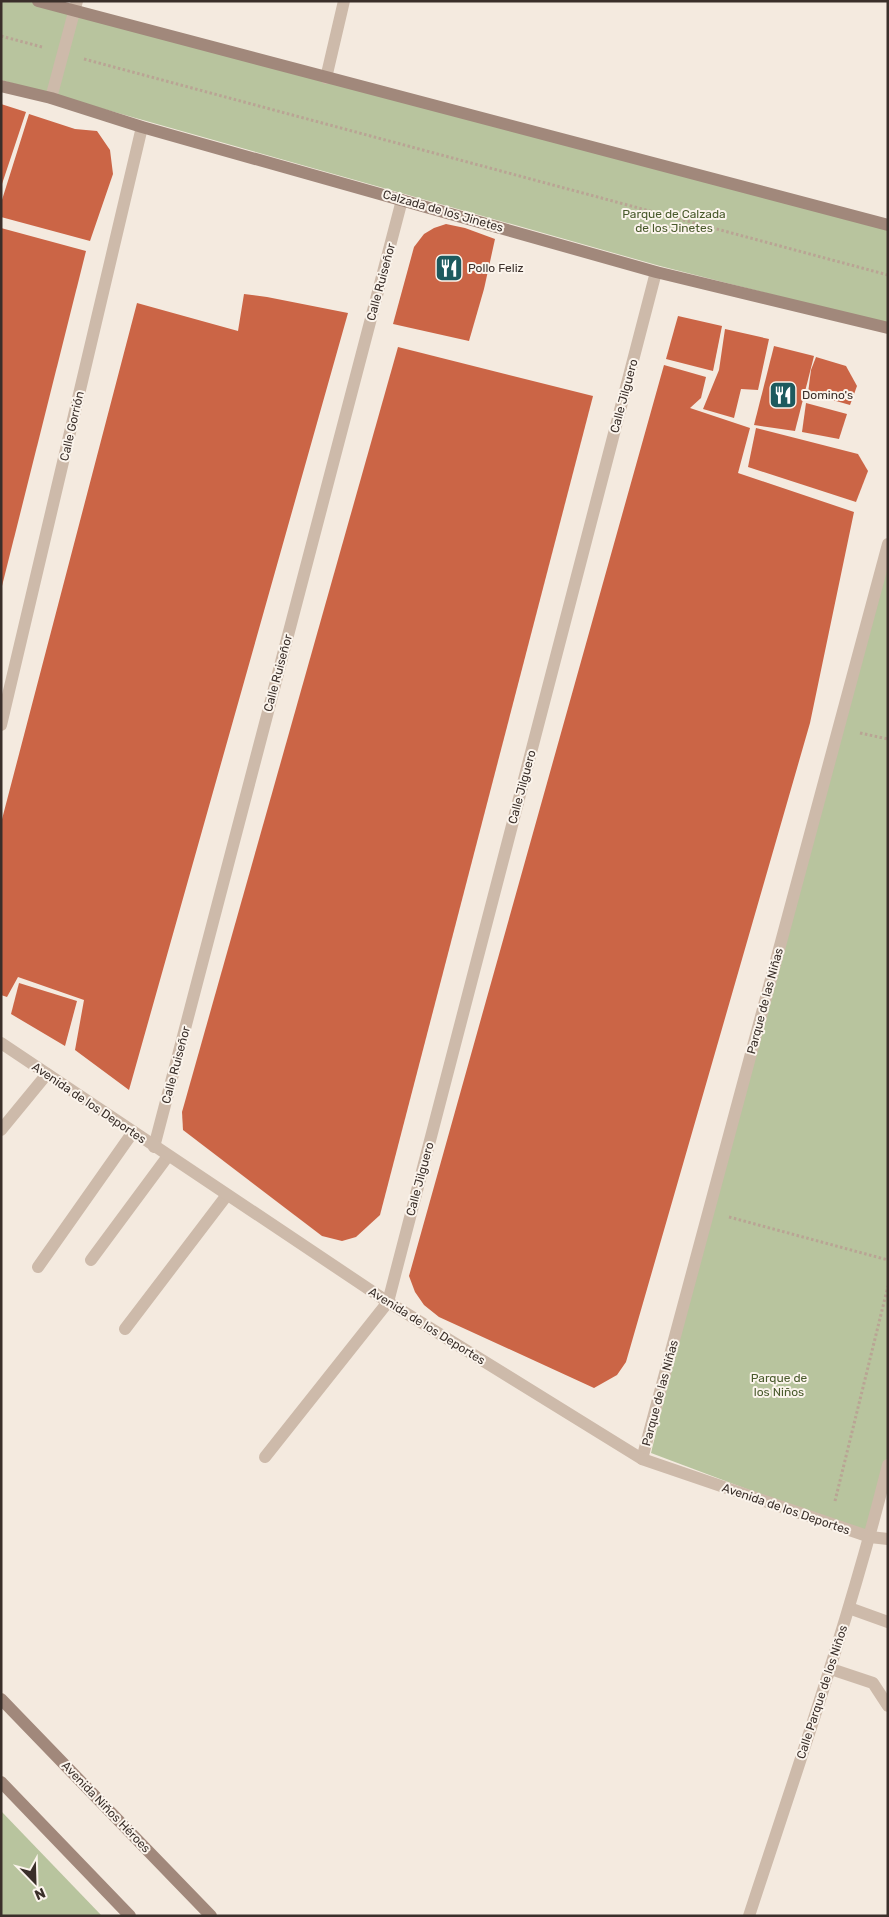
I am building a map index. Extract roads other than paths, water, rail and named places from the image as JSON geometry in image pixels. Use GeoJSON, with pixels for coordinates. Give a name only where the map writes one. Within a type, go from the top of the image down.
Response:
{"type":"FeatureCollection","features":[{"type":"Feature","properties":{"kind":"main road"},"geometry":{"type":"LineString","coordinates":[[38,1],[76,6],[326,78],[888,225]]}},
{"type":"Feature","properties":{"kind":"main road","name":"Calzada de los Jinetes"},"geometry":{"type":"LineString","coordinates":[[1,86],[51,98],[142,127],[656,272],[888,328]]}},
{"type":"Feature","properties":{"kind":"main road","name":"Avenida Niños Héroes"},"geometry":{"type":"LineString","coordinates":[[1,1699],[211,1916]]}},
{"type":"Feature","properties":{"kind":"main road"},"geometry":{"type":"LineString","coordinates":[[1,1782],[130,1916]]}},
{"type":"Feature","properties":{"kind":"street"},"geometry":{"type":"LineString","coordinates":[[326,78],[344,1]]}},
{"type":"Feature","properties":{"kind":"street"},"geometry":{"type":"LineString","coordinates":[[51,98],[76,6]]}},
{"type":"Feature","properties":{"kind":"street","name":"Calle Gorrión"},"geometry":{"type":"LineString","coordinates":[[1,725],[142,127]]}},
{"type":"Feature","properties":{"kind":"street","name":"Calle Ruiseñor"},"geometry":{"type":"LineString","coordinates":[[154,1147],[402,200]]}},
{"type":"Feature","properties":{"kind":"street","name":"Calle Jilguero"},"geometry":{"type":"LineString","coordinates":[[388,1302],[656,272]]}},
{"type":"Feature","properties":{"kind":"street","name":"Parque de las Niñas"},"geometry":{"type":"LineString","coordinates":[[642,1459],[888,544]]}},
{"type":"Feature","properties":{"kind":"street","name":"Avenida de los Deportes"},"geometry":{"type":"LineString","coordinates":[[1,1043],[388,1302],[642,1459],[829,1524],[870,1537],[888,1539]]}},
{"type":"Feature","properties":{"kind":"street"},"geometry":{"type":"LineString","coordinates":[[1,1130],[47,1074]]}},
{"type":"Feature","properties":{"kind":"street"},"geometry":{"type":"LineString","coordinates":[[38,1267],[133,1132]]}},
{"type":"Feature","properties":{"kind":"street"},"geometry":{"type":"LineString","coordinates":[[92,1260],[168,1156]]}},
{"type":"Feature","properties":{"kind":"street"},"geometry":{"type":"LineString","coordinates":[[125,1329],[227,1196]]}},
{"type":"Feature","properties":{"kind":"street"},"geometry":{"type":"LineString","coordinates":[[265,1457],[388,1302]]}},
{"type":"Feature","properties":{"kind":"street","name":"Calle Parque de los Niños"},"geometry":{"type":"LineString","coordinates":[[749,1916],[831,1669],[870,1537],[888,1465]]}},
{"type":"Feature","properties":{"kind":"street"},"geometry":{"type":"LineString","coordinates":[[849,1608],[888,1622]]}},
{"type":"Feature","properties":{"kind":"street"},"geometry":{"type":"LineString","coordinates":[[831,1669],[873,1683],[888,1706]]}},
{"type":"Feature","properties":{"kind":"place","name":"Pollo Feliz"},"geometry":{"type":"Point","coordinates":[449,268]}},
{"type":"Feature","properties":{"kind":"place","name":"Domino's"},"geometry":{"type":"Point","coordinates":[783,395]}},
{"type":"Feature","properties":{"kind":"park label","name":"Parque de Calzada de los Jinetes"},"geometry":{"type":"Point","coordinates":[674,221]}},
{"type":"Feature","properties":{"kind":"park label","name":"Parque de los Niños"},"geometry":{"type":"Point","coordinates":[779,1385]}}]}
